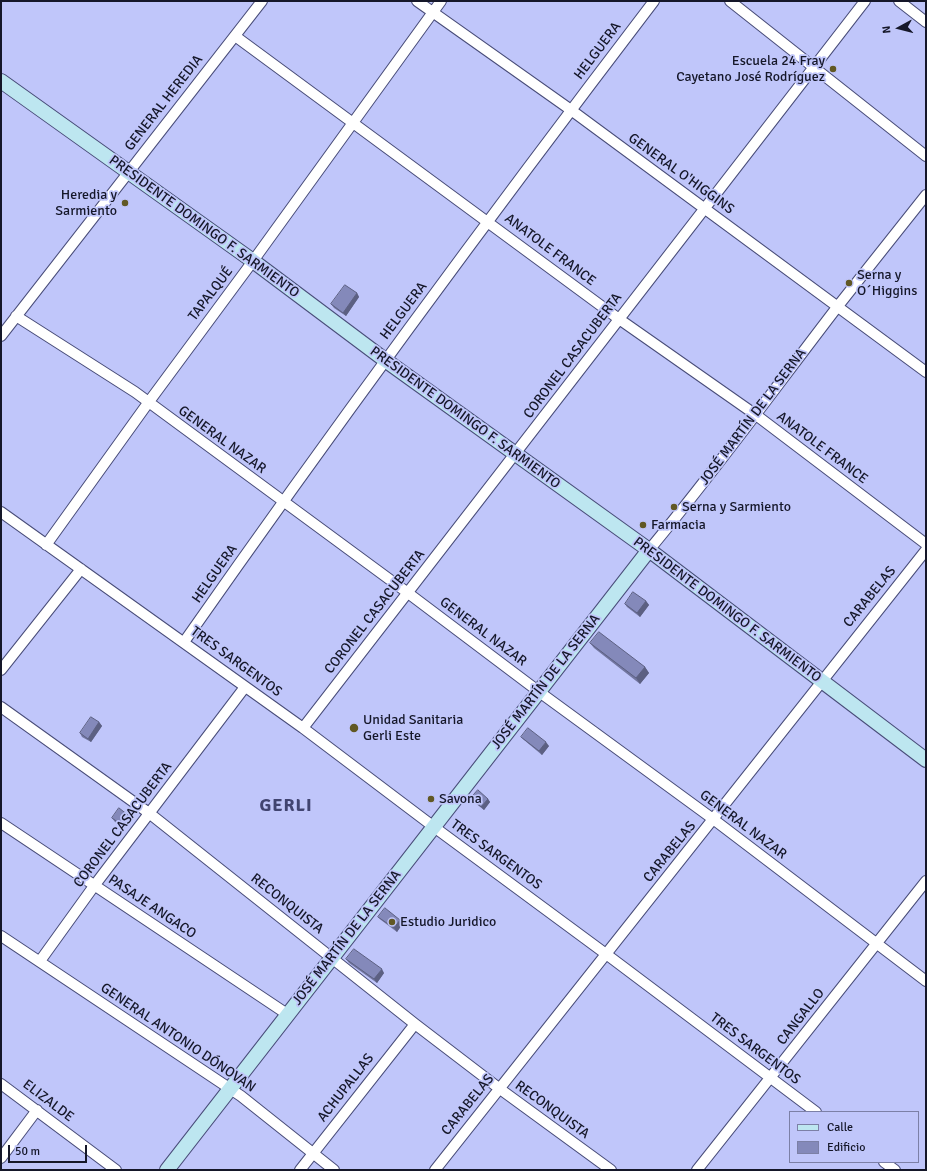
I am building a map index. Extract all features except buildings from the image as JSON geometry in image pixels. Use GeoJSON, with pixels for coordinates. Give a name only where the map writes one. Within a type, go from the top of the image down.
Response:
{"type":"FeatureCollection","features":[{"type":"Feature","properties":{"kind":"street","name":"GENERAL HEREDIA"},"geometry":{"type":"LineString","coordinates":[[1,336],[262,1]]}},
{"type":"Feature","properties":{"kind":"street","name":"GENERAL O'HIGGINS"},"geometry":{"type":"LineString","coordinates":[[417,1],[570,110],[926,372]]}},
{"type":"Feature","properties":{"kind":"street","name":"TAPALQUÉ"},"geometry":{"type":"LineString","coordinates":[[46,545],[148,402],[253,261],[441,1]]}},
{"type":"Feature","properties":{"kind":"street","name":"HELGUERA"},"geometry":{"type":"LineString","coordinates":[[184,642],[385,360],[570,110],[654,1]]}},
{"type":"Feature","properties":{"kind":"street"},"geometry":{"type":"LineString","coordinates":[[730,1],[926,156]]}},
{"type":"Feature","properties":{"kind":"street","name":"CORONEL CASACUBERTA"},"geometry":{"type":"LineString","coordinates":[[303,728],[865,1]]}},
{"type":"Feature","properties":{"kind":"street"},"geometry":{"type":"LineString","coordinates":[[899,1],[926,22]]}},
{"type":"Feature","properties":{"kind":"street","name":"ANATOLE FRANCE"},"geometry":{"type":"LineString","coordinates":[[235,36],[619,319],[756,415],[926,544]]}},
{"type":"Feature","properties":{"kind":"street","name":"PRESIDENTE DOMINGO F. SARMIENTO"},"geometry":{"type":"LineString","coordinates":[[1,81],[253,261],[515,455],[649,550],[926,760]]}},
{"type":"Feature","properties":{"kind":"street","name":"JOSÉ MARTÍN DE LA SERNA"},"geometry":{"type":"LineString","coordinates":[[167,1170],[538,691],[649,550],[681,512],[838,306],[926,195]]}},
{"type":"Feature","properties":{"kind":"street","name":"GENERAL NAZAR"},"geometry":{"type":"LineString","coordinates":[[16,316],[135,392],[713,819],[926,981]]}},
{"type":"Feature","properties":{"kind":"street","name":"TRES SARGENTOS"},"geometry":{"type":"LineString","coordinates":[[1,512],[303,728],[815,1111]]}},
{"type":"Feature","properties":{"kind":"street","name":"CARABELAS"},"geometry":{"type":"LineString","coordinates":[[435,1170],[926,550]]}},
{"type":"Feature","properties":{"kind":"street"},"geometry":{"type":"LineString","coordinates":[[1,670],[81,569]]}},
{"type":"Feature","properties":{"kind":"street","name":"CORONEL CASACUBERTA"},"geometry":{"type":"LineString","coordinates":[[40,961],[149,812],[245,687]]}},
{"type":"Feature","properties":{"kind":"street","name":"RECONQUISTA"},"geometry":{"type":"LineString","coordinates":[[1,707],[149,812],[415,1024],[500,1089],[611,1170]]}},
{"type":"Feature","properties":{"kind":"street","name":"PASAJE ANGACO"},"geometry":{"type":"LineString","coordinates":[[1,823],[287,1014]]}},
{"type":"Feature","properties":{"kind":"street","name":"CANGALLO"},"geometry":{"type":"LineString","coordinates":[[697,1170],[926,881]]}},
{"type":"Feature","properties":{"kind":"street","name":"GENERAL ANTONIO DÓNOVAN"},"geometry":{"type":"LineString","coordinates":[[1,936],[230,1089],[334,1170]]}},
{"type":"Feature","properties":{"kind":"street","name":"ACHUPALLAS"},"geometry":{"type":"LineString","coordinates":[[300,1170],[415,1024]]}},
{"type":"Feature","properties":{"kind":"street","name":"ELIZALDE"},"geometry":{"type":"LineString","coordinates":[[1,1084],[116,1170]]}},
{"type":"Feature","properties":{"kind":"street"},"geometry":{"type":"LineString","coordinates":[[1,1158],[37,1110]]}},
{"type":"Feature","properties":{"kind":"street"},"geometry":{"type":"LineString","coordinates":[[885,1163],[894,1170]]}},
{"type":"Feature","properties":{"kind":"place","name":"Escuela 24 Fray Cayetano José Rodríguez"},"geometry":{"type":"Point","coordinates":[833,69]}},
{"type":"Feature","properties":{"kind":"place","name":"Heredia y Sarmiento"},"geometry":{"type":"Point","coordinates":[125,203]}},
{"type":"Feature","properties":{"kind":"place","name":"Serna y O´Higgins"},"geometry":{"type":"Point","coordinates":[849,283]}},
{"type":"Feature","properties":{"kind":"place","name":"Serna y Sarmiento"},"geometry":{"type":"Point","coordinates":[674,507]}},
{"type":"Feature","properties":{"kind":"place","name":"Farmacia"},"geometry":{"type":"Point","coordinates":[643,525]}},
{"type":"Feature","properties":{"kind":"place","name":"Unidad Sanitaria Gerli Este"},"geometry":{"type":"Point","coordinates":[354,728]}},
{"type":"Feature","properties":{"kind":"place","name":"Savona"},"geometry":{"type":"Point","coordinates":[431,799]}},
{"type":"Feature","properties":{"kind":"place","name":"Estudio Juridico"},"geometry":{"type":"Point","coordinates":[392,922]}},
{"type":"Feature","properties":{"kind":"district","name":"GERLI"},"geometry":{"type":"Point","coordinates":[286,806]}}]}
